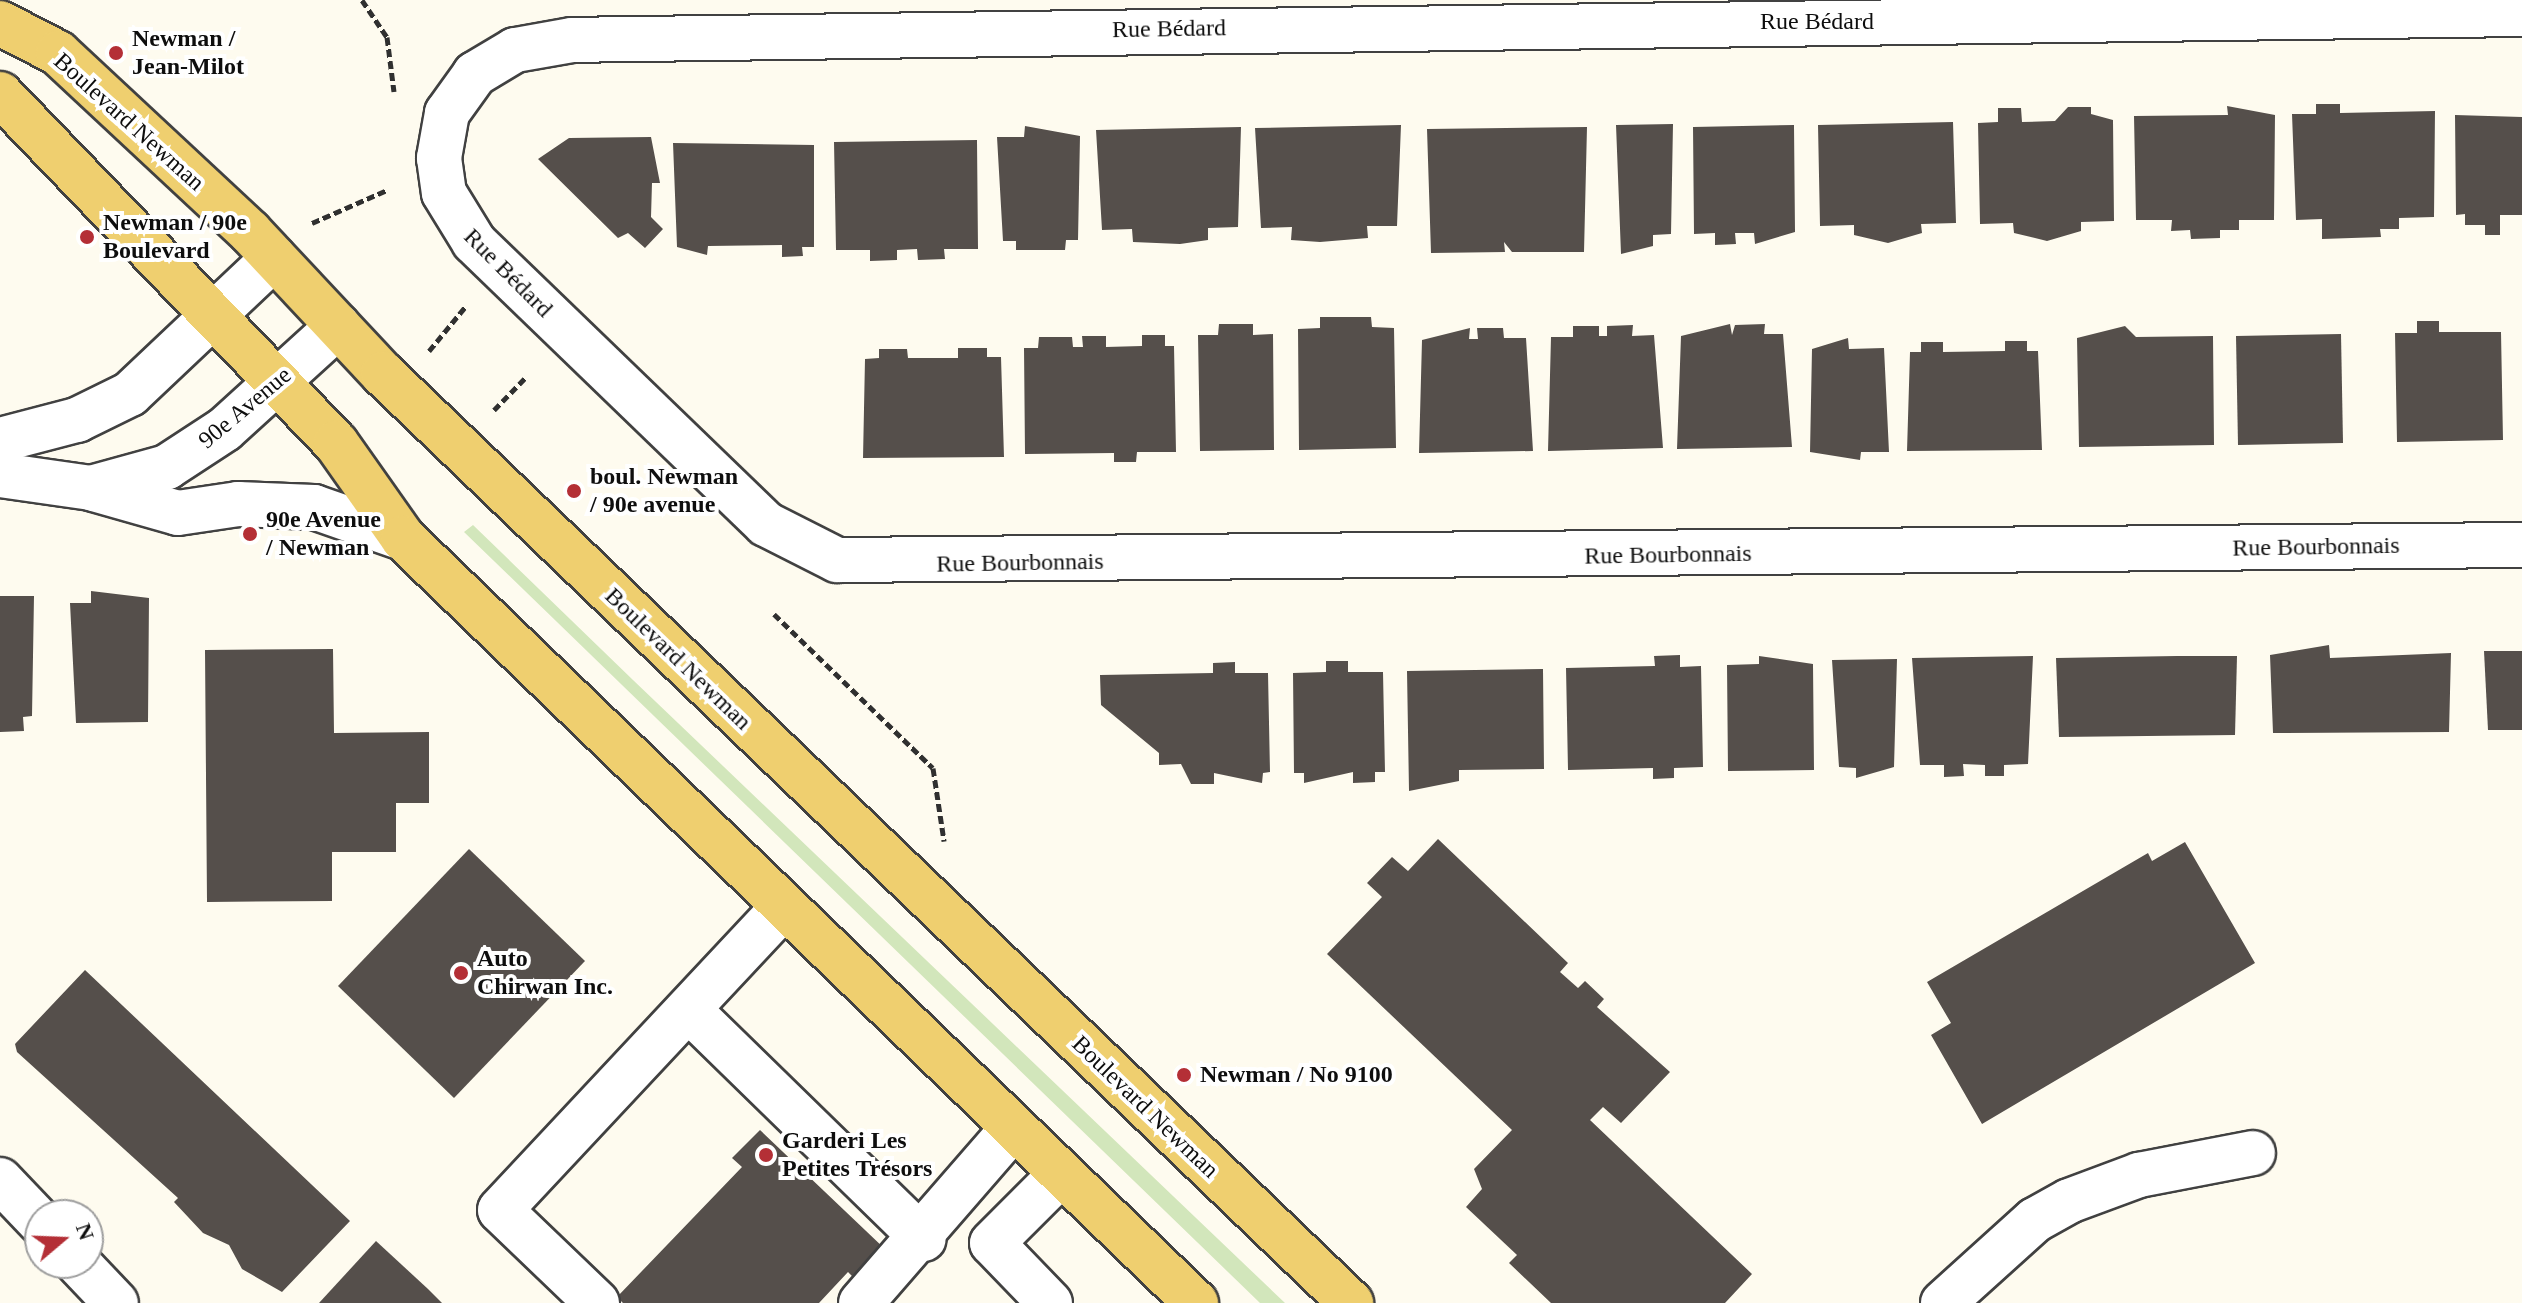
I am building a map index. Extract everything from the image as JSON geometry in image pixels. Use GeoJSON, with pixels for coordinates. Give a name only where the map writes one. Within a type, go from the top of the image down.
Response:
{"type":"FeatureCollection","features":[{"type":"Feature","properties":{"kind":"main road","name":"Boulevard Newman"},"geometry":{"type":"LineString","coordinates":[[0,23],[58,53],[288,244],[338,326],[1351,1303]]}},
{"type":"Feature","properties":{"kind":"main road"},"geometry":{"type":"LineString","coordinates":[[0,94],[278,381],[358,469],[403,538],[1196,1303]]}},
{"type":"Feature","properties":{"kind":"street","name":"Rue Bédard"},"geometry":{"type":"LineString","coordinates":[[815,553],[766,524],[461,225],[441,182],[440,133],[458,90],[493,61],[542,43],[627,38],[2342,9],[2522,14]]}},
{"type":"Feature","properties":{"kind":"street"},"geometry":{"type":"LineString","coordinates":[[0,440],[77,420],[130,394],[216,317],[288,244]]}},
{"type":"Feature","properties":{"kind":"street","name":"90e Avenue"},"geometry":{"type":"LineString","coordinates":[[0,475],[91,488],[141,477],[195,451],[338,326]]}},
{"type":"Feature","properties":{"kind":"street"},"geometry":{"type":"LineString","coordinates":[[91,488],[178,513],[238,504],[314,507],[403,538]]}},
{"type":"Feature","properties":{"kind":"street","name":"Rue Bourbonnais"},"geometry":{"type":"LineString","coordinates":[[815,553],[905,565],[2522,545]]}},
{"type":"Feature","properties":{"kind":"street"},"geometry":{"type":"LineString","coordinates":[[597,1303],[500,1210],[691,1012],[784,906]]}},
{"type":"Feature","properties":{"kind":"street"},"geometry":{"type":"LineString","coordinates":[[691,1012],[924,1239]]}},
{"type":"Feature","properties":{"kind":"street"},"geometry":{"type":"LineString","coordinates":[[861,1303],[924,1239],[940,1204],[1013,1128]]}},
{"type":"Feature","properties":{"kind":"street"},"geometry":{"type":"LineString","coordinates":[[1943,1303],[2035,1220],[2069,1201],[2139,1175],[2253,1153]]}},
{"type":"Feature","properties":{"kind":"street"},"geometry":{"type":"LineString","coordinates":[[1050,1303],[992,1243],[1060,1175]]}},
{"type":"Feature","properties":{"kind":"street"},"geometry":{"type":"LineString","coordinates":[[0,1180],[24,1205]]}},
{"type":"Feature","properties":{"kind":"street"},"geometry":{"type":"LineString","coordinates":[[93,1279],[116,1303]]}},
{"type":"Feature","properties":{"kind":"path"},"geometry":{"type":"LineString","coordinates":[[362,0],[387,37],[394,92]]}},
{"type":"Feature","properties":{"kind":"path"},"geometry":{"type":"LineString","coordinates":[[288,244],[324,214],[387,190]]}},
{"type":"Feature","properties":{"kind":"path"},"geometry":{"type":"LineString","coordinates":[[428,351],[459,315]]}},
{"type":"Feature","properties":{"kind":"path"},"geometry":{"type":"LineString","coordinates":[[491,413],[526,377]]}},
{"type":"Feature","properties":{"kind":"path"},"geometry":{"type":"LineString","coordinates":[[774,614],[933,768],[945,846]]}},
{"type":"Feature","properties":{"kind":"green space"},"geometry":{"type":"Polygon","coordinates":[[[473,525],[1285,1303],[1260,1303],[464,532],[473,525]]]}},
{"type":"Feature","properties":{"kind":"building"},"geometry":{"type":"Polygon","coordinates":[[[2316,104],[2340,104],[2340,113],[2435,111],[2434,217],[2399,218],[2399,229],[2380,229],[2381,237],[2322,239],[2322,219],[2296,220],[2292,114],[2316,114],[2316,104]]]}},
{"type":"Feature","properties":{"kind":"building"},"geometry":{"type":"Polygon","coordinates":[[[2227,106],[2275,115],[2274,220],[2239,220],[2239,230],[2220,230],[2220,238],[2191,239],[2190,230],[2171,231],[2172,220],[2136,220],[2134,116],[2228,115],[2227,106]]]}},
{"type":"Feature","properties":{"kind":"building"},"geometry":{"type":"Polygon","coordinates":[[[2068,107],[2091,107],[2091,114],[2113,120],[2114,221],[2081,222],[2081,231],[2047,241],[2014,233],[2013,223],[1980,224],[1978,123],[1998,122],[1998,108],[2021,108],[2022,122],[2055,121],[2068,107]]]}},
{"type":"Feature","properties":{"kind":"building"},"geometry":{"type":"Polygon","coordinates":[[[2455,115],[2522,117],[2522,215],[2500,215],[2500,235],[2485,235],[2485,225],[2465,225],[2465,214],[2456,215],[2455,115]]]}},
{"type":"Feature","properties":{"kind":"building"},"geometry":{"type":"Polygon","coordinates":[[[1953,122],[1956,223],[1921,224],[1922,233],[1888,243],[1854,235],[1854,225],[1820,226],[1818,125],[1953,122]]]}},
{"type":"Feature","properties":{"kind":"building"},"geometry":{"type":"Polygon","coordinates":[[[1673,124],[1671,234],[1653,235],[1653,246],[1621,254],[1616,125],[1673,124]]]}},
{"type":"Feature","properties":{"kind":"building"},"geometry":{"type":"Polygon","coordinates":[[[1401,125],[1397,226],[1367,226],[1368,238],[1320,242],[1291,240],[1292,227],[1261,228],[1255,128],[1401,125]]]}},
{"type":"Feature","properties":{"kind":"building"},"geometry":{"type":"Polygon","coordinates":[[[1794,125],[1795,232],[1755,244],[1754,233],[1735,233],[1736,244],[1715,245],[1715,233],[1694,234],[1693,127],[1794,125]]]}},
{"type":"Feature","properties":{"kind":"building"},"geometry":{"type":"Polygon","coordinates":[[[1025,126],[1080,136],[1078,240],[1066,240],[1065,250],[1016,250],[1016,241],[1003,241],[997,137],[1024,137],[1025,126]]]}},
{"type":"Feature","properties":{"kind":"building"},"geometry":{"type":"Polygon","coordinates":[[[1241,127],[1238,227],[1208,228],[1208,240],[1180,244],[1133,242],[1132,229],[1102,230],[1096,130],[1241,127]]]}},
{"type":"Feature","properties":{"kind":"building"},"geometry":{"type":"Polygon","coordinates":[[[1587,127],[1584,252],[1512,252],[1504,242],[1505,252],[1431,253],[1427,129],[1587,127]]]}},
{"type":"Feature","properties":{"kind":"building"},"geometry":{"type":"Polygon","coordinates":[[[651,137],[660,183],[652,183],[651,217],[663,229],[645,248],[628,233],[618,238],[538,159],[569,138],[651,137]]]}},
{"type":"Feature","properties":{"kind":"building"},"geometry":{"type":"Polygon","coordinates":[[[977,140],[978,249],[944,249],[945,259],[918,260],[917,249],[897,250],[897,260],[870,261],[870,250],[836,250],[834,142],[977,140]]]}},
{"type":"Feature","properties":{"kind":"building"},"geometry":{"type":"Polygon","coordinates":[[[673,143],[814,145],[814,247],[802,247],[803,256],[782,257],[782,245],[708,246],[707,255],[677,247],[673,143]]]}},
{"type":"Feature","properties":{"kind":"building"},"geometry":{"type":"Polygon","coordinates":[[[1320,317],[1371,317],[1372,327],[1394,328],[1396,448],[1299,450],[1298,329],[1320,328],[1320,317]]]}},
{"type":"Feature","properties":{"kind":"building"},"geometry":{"type":"Polygon","coordinates":[[[2417,321],[2439,321],[2439,332],[2501,332],[2503,440],[2397,442],[2395,333],[2417,333],[2417,321]]]}},
{"type":"Feature","properties":{"kind":"building"},"geometry":{"type":"Polygon","coordinates":[[[1219,324],[1253,324],[1253,335],[1273,334],[1274,450],[1200,451],[1198,335],[1218,335],[1219,324]]]}},
{"type":"Feature","properties":{"kind":"building"},"geometry":{"type":"Polygon","coordinates":[[[1730,324],[1732,335],[1735,325],[1765,324],[1764,334],[1783,334],[1792,447],[1677,449],[1681,336],[1730,324]]]}},
{"type":"Feature","properties":{"kind":"building"},"geometry":{"type":"Polygon","coordinates":[[[1633,325],[1632,336],[1654,335],[1663,448],[1548,451],[1551,337],[1573,337],[1573,326],[1599,326],[1599,336],[1607,336],[1607,326],[1633,325]]]}},
{"type":"Feature","properties":{"kind":"building"},"geometry":{"type":"Polygon","coordinates":[[[2125,326],[2136,337],[2213,336],[2214,445],[2079,447],[2077,338],[2125,326]]]}},
{"type":"Feature","properties":{"kind":"building"},"geometry":{"type":"Polygon","coordinates":[[[1470,328],[1469,339],[1478,339],[1477,328],[1503,328],[1504,338],[1526,338],[1533,451],[1419,453],[1422,340],[1470,328]]]}},
{"type":"Feature","properties":{"kind":"building"},"geometry":{"type":"Polygon","coordinates":[[[2341,334],[2343,443],[2238,445],[2236,336],[2341,334]]]}},
{"type":"Feature","properties":{"kind":"building"},"geometry":{"type":"Polygon","coordinates":[[[1142,335],[1165,335],[1165,346],[1174,346],[1176,452],[1137,452],[1136,462],[1114,462],[1114,453],[1025,454],[1024,348],[1038,348],[1039,337],[1072,337],[1073,347],[1083,347],[1082,336],[1106,336],[1106,347],[1142,346],[1142,335]]]}},
{"type":"Feature","properties":{"kind":"building"},"geometry":{"type":"Polygon","coordinates":[[[1848,338],[1849,349],[1884,348],[1889,452],[1861,452],[1860,460],[1810,452],[1812,349],[1848,338]]]}},
{"type":"Feature","properties":{"kind":"building"},"geometry":{"type":"Polygon","coordinates":[[[2005,341],[2027,341],[2027,351],[2038,351],[2042,450],[1907,451],[1910,352],[1921,352],[1921,342],[1943,342],[1943,352],[2005,351],[2005,341]]]}},
{"type":"Feature","properties":{"kind":"building"},"geometry":{"type":"Polygon","coordinates":[[[958,348],[987,348],[987,357],[1001,357],[1004,457],[863,458],[865,359],[879,358],[879,349],[907,349],[908,358],[958,358],[958,348]]]}},
{"type":"Feature","properties":{"kind":"building"},"geometry":{"type":"Polygon","coordinates":[[[91,591],[149,598],[148,722],[76,723],[70,603],[91,603],[91,591]]]}},
{"type":"Feature","properties":{"kind":"building"},"geometry":{"type":"Polygon","coordinates":[[[0,596],[34,596],[32,716],[23,717],[24,731],[0,732],[0,596]]]}},
{"type":"Feature","properties":{"kind":"building"},"geometry":{"type":"Polygon","coordinates":[[[2329,645],[2330,658],[2451,653],[2449,732],[2273,733],[2270,655],[2329,645]]]}},
{"type":"Feature","properties":{"kind":"building"},"geometry":{"type":"Polygon","coordinates":[[[333,649],[334,733],[429,732],[429,803],[396,803],[396,852],[332,852],[332,901],[207,902],[205,650],[333,649]]]}},
{"type":"Feature","properties":{"kind":"building"},"geometry":{"type":"Polygon","coordinates":[[[2484,651],[2522,651],[2522,730],[2488,730],[2484,651]]]}},
{"type":"Feature","properties":{"kind":"building"},"geometry":{"type":"Polygon","coordinates":[[[1680,655],[1680,667],[1701,666],[1703,767],[1674,768],[1674,778],[1653,779],[1653,768],[1568,770],[1566,668],[1655,666],[1654,656],[1680,655]]]}},
{"type":"Feature","properties":{"kind":"building"},"geometry":{"type":"Polygon","coordinates":[[[1759,656],[1813,664],[1814,770],[1728,771],[1727,665],[1759,664],[1759,656]]]}},
{"type":"Feature","properties":{"kind":"building"},"geometry":{"type":"Polygon","coordinates":[[[2033,656],[2028,764],[2004,765],[2004,776],[1985,776],[1985,765],[1963,764],[1964,776],[1944,777],[1944,765],[1920,765],[1912,658],[2033,656]]]}},
{"type":"Feature","properties":{"kind":"building"},"geometry":{"type":"Polygon","coordinates":[[[2237,656],[2235,735],[2059,737],[2056,658],[2237,656]]]}},
{"type":"Feature","properties":{"kind":"building"},"geometry":{"type":"Polygon","coordinates":[[[1897,659],[1894,767],[1856,778],[1856,768],[1839,767],[1832,660],[1897,659]]]}},
{"type":"Feature","properties":{"kind":"building"},"geometry":{"type":"Polygon","coordinates":[[[1326,661],[1348,661],[1348,672],[1383,672],[1385,772],[1375,772],[1375,782],[1353,783],[1353,772],[1304,783],[1304,773],[1294,773],[1293,673],[1326,672],[1326,661]]]}},
{"type":"Feature","properties":{"kind":"building"},"geometry":{"type":"Polygon","coordinates":[[[1235,662],[1235,673],[1268,673],[1270,772],[1263,773],[1262,783],[1214,773],[1214,784],[1191,784],[1181,764],[1159,765],[1159,753],[1101,705],[1100,675],[1213,673],[1213,663],[1235,662]]]}},
{"type":"Feature","properties":{"kind":"building"},"geometry":{"type":"Polygon","coordinates":[[[1543,669],[1544,769],[1459,770],[1459,781],[1409,791],[1407,671],[1543,669]]]}},
{"type":"Feature","properties":{"kind":"building"},"geometry":{"type":"Polygon","coordinates":[[[1438,839],[1568,963],[1560,972],[1578,988],[1585,981],[1604,999],[1597,1007],[1670,1072],[1621,1123],[1603,1107],[1590,1120],[1752,1274],[1725,1303],[1551,1303],[1509,1263],[1517,1255],[1466,1207],[1482,1189],[1474,1169],[1512,1130],[1327,954],[1382,897],[1367,883],[1392,857],[1408,871],[1438,839]]]}},
{"type":"Feature","properties":{"kind":"building"},"geometry":{"type":"Polygon","coordinates":[[[2185,842],[2255,963],[1982,1124],[1931,1035],[1951,1023],[1927,982],[2148,853],[2152,861],[2185,842]]]}},
{"type":"Feature","properties":{"kind":"building","name":"Auto Chirwan Inc."},"geometry":{"type":"Polygon","coordinates":[[[469,849],[585,961],[454,1098],[338,986],[469,849]]]}},
{"type":"Feature","properties":{"kind":"building"},"geometry":{"type":"Polygon","coordinates":[[[85,970],[350,1221],[282,1292],[242,1269],[229,1245],[203,1233],[174,1202],[178,1198],[17,1052],[15,1044],[85,970]]]}},
{"type":"Feature","properties":{"kind":"building"},"geometry":{"type":"Polygon","coordinates":[[[760,1130],[886,1250],[857,1281],[848,1272],[819,1303],[623,1303],[617,1297],[742,1167],[732,1158],[760,1130]]]}},
{"type":"Feature","properties":{"kind":"building"},"geometry":{"type":"Polygon","coordinates":[[[376,1241],[428,1289],[442,1303],[319,1303],[376,1241]]]}},
{"type":"Feature","properties":{"kind":"place","name":"Newman / Jean-Milot"},"geometry":{"type":"Point","coordinates":[116,53]}},
{"type":"Feature","properties":{"kind":"place","name":"Newman / 90e Boulevard"},"geometry":{"type":"Point","coordinates":[87,237]}},
{"type":"Feature","properties":{"kind":"place","name":"boul. Newman / 90e avenue"},"geometry":{"type":"Point","coordinates":[574,491]}},
{"type":"Feature","properties":{"kind":"place","name":"90e Avenue / Newman"},"geometry":{"type":"Point","coordinates":[250,534]}},
{"type":"Feature","properties":{"kind":"place","name":"Auto Chirwan Inc."},"geometry":{"type":"Point","coordinates":[461,973]}},
{"type":"Feature","properties":{"kind":"place","name":"Newman / No 9100"},"geometry":{"type":"Point","coordinates":[1184,1075]}},
{"type":"Feature","properties":{"kind":"place","name":"Garderi Les Petites Trésors"},"geometry":{"type":"Point","coordinates":[766,1155]}}]}
